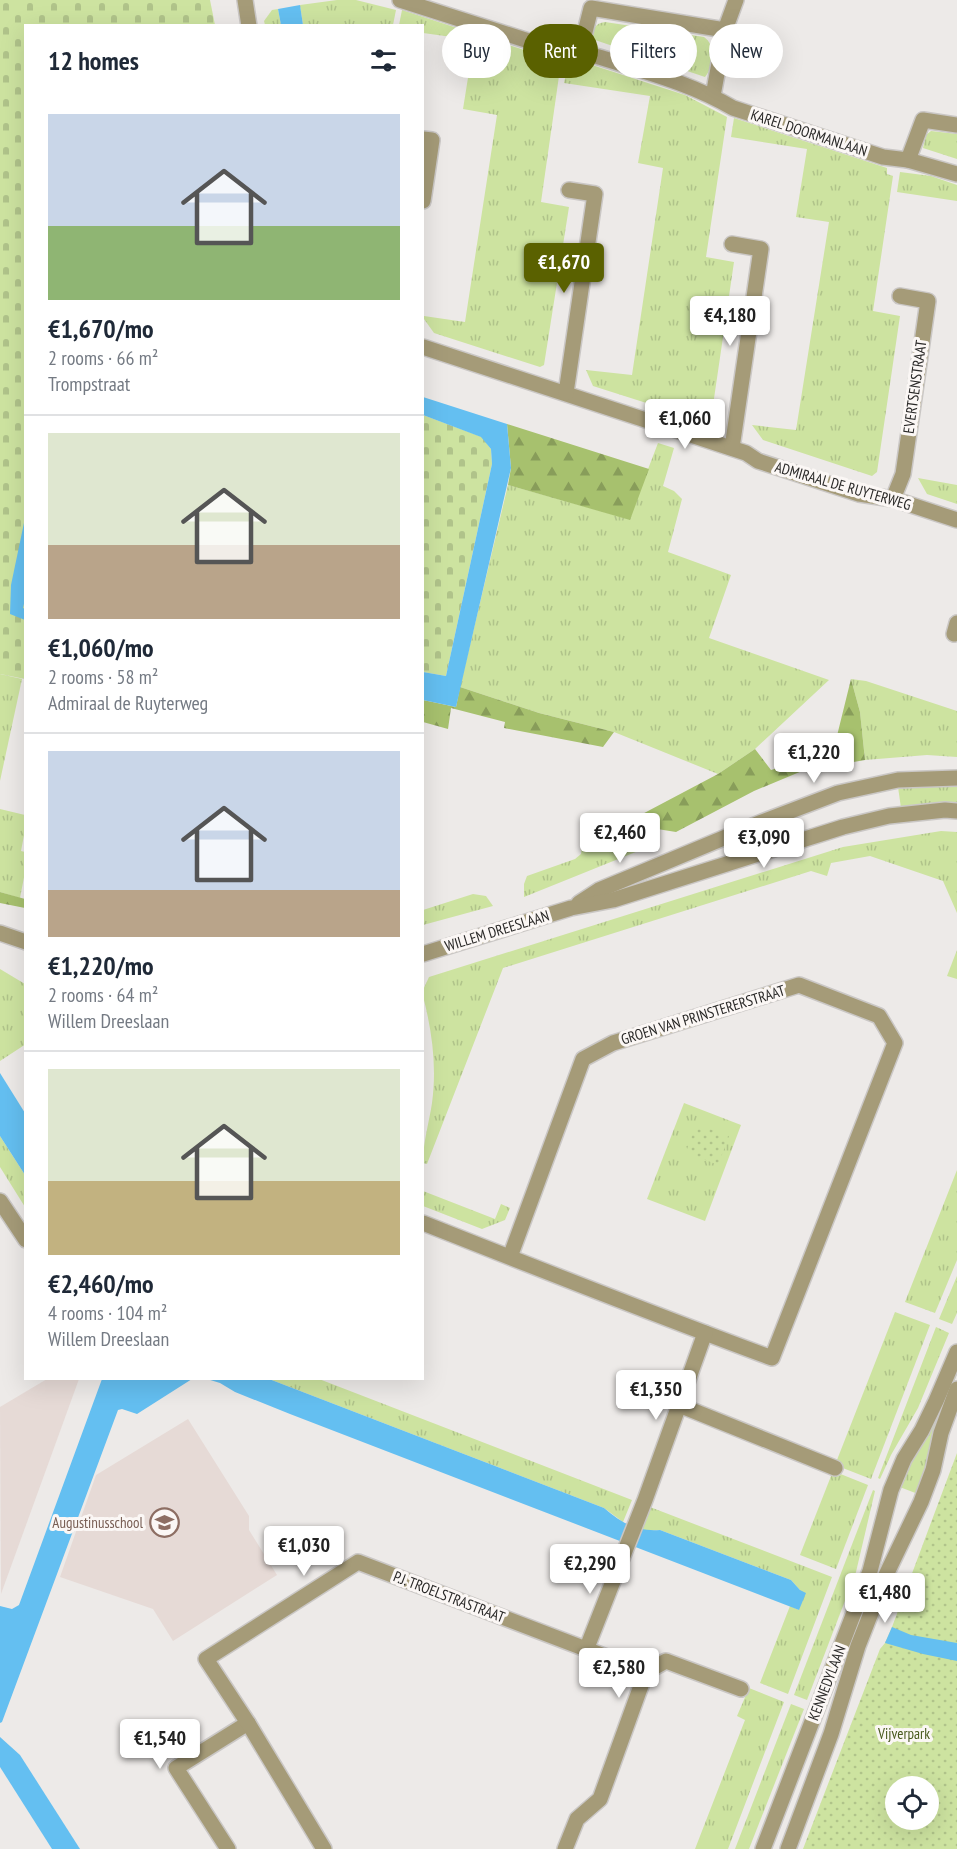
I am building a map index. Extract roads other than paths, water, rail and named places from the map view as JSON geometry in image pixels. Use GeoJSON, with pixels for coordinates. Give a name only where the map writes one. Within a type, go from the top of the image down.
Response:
{"type":"FeatureCollection","features":[{"type":"Feature","properties":{"kind":"street"},"geometry":{"type":"LineString","coordinates":[[245,0],[249,24]]}},
{"type":"Feature","properties":{"kind":"street","name":"KAREL DOORMANLAAN"},"geometry":{"type":"LineString","coordinates":[[400,0],[523,39]]}},
{"type":"Feature","properties":{"kind":"street"},"geometry":{"type":"LineString","coordinates":[[727,24],[736,0]]}},
{"type":"Feature","properties":{"kind":"street"},"geometry":{"type":"LineString","coordinates":[[587,24],[591,8],[709,27]]}},
{"type":"Feature","properties":{"kind":"street","name":"KAREL DOORMANLAAN"},"geometry":{"type":"LineString","coordinates":[[598,57],[655,74],[713,96],[733,108],[883,158],[908,160],[957,174]]}},
{"type":"Feature","properties":{"kind":"street"},"geometry":{"type":"LineString","coordinates":[[713,96],[716,78]]}},
{"type":"Feature","properties":{"kind":"street"},"geometry":{"type":"LineString","coordinates":[[908,160],[923,120],[957,125]]}},
{"type":"Feature","properties":{"kind":"street"},"geometry":{"type":"LineString","coordinates":[[424,139],[432,140],[424,194]]}},
{"type":"Feature","properties":{"kind":"street"},"geometry":{"type":"LineString","coordinates":[[566,393],[595,194],[569,190]]}},
{"type":"Feature","properties":{"kind":"street"},"geometry":{"type":"LineString","coordinates":[[732,244],[761,249],[732,448]]}},
{"type":"Feature","properties":{"kind":"street","name":"EVERTSENSTRAAT"},"geometry":{"type":"LineString","coordinates":[[893,499],[903,474],[928,301],[900,296]]}},
{"type":"Feature","properties":{"kind":"street","name":"ADMIRAAL DE RUYTERWEG"},"geometry":{"type":"LineString","coordinates":[[424,347],[732,448],[758,461],[859,494],[893,499],[957,520]]}},
{"type":"Feature","properties":{"kind":"street","name":"WILLEM DREESLAAN"},"geometry":{"type":"LineString","coordinates":[[571,908],[599,890],[838,793],[898,780],[957,777]]}},
{"type":"Feature","properties":{"kind":"street","name":"WILLEM DREESLAAN"},"geometry":{"type":"LineString","coordinates":[[424,954],[571,908],[613,900],[855,824],[912,813],[945,810],[957,812]]}},
{"type":"Feature","properties":{"kind":"street"},"geometry":{"type":"LineString","coordinates":[[0,933],[24,941]]}},
{"type":"Feature","properties":{"kind":"street","name":"GROEN VAN PRINSTERERSTRAAT"},"geometry":{"type":"LineString","coordinates":[[424,1223],[510,1257],[705,1333],[772,1358],[895,1043],[879,1016],[799,985],[613,1043],[583,1059],[510,1257]]}},
{"type":"Feature","properties":{"kind":"street"},"geometry":{"type":"LineString","coordinates":[[0,1201],[24,1237]]}},
{"type":"Feature","properties":{"kind":"street"},"geometry":{"type":"LineString","coordinates":[[586,1650],[637,1520],[705,1333]]}},
{"type":"Feature","properties":{"kind":"street","name":"KENNEDYLAAN"},"geometry":{"type":"LineString","coordinates":[[763,1849],[870,1571],[891,1490],[904,1459],[936,1401],[957,1352]]}},
{"type":"Feature","properties":{"kind":"street","name":"KENNEDYLAAN"},"geometry":{"type":"LineString","coordinates":[[788,1849],[831,1734],[862,1636],[886,1575],[921,1502],[933,1470],[941,1433],[957,1389]]}},
{"type":"Feature","properties":{"kind":"street"},"geometry":{"type":"LineString","coordinates":[[679,1405],[836,1468]]}},
{"type":"Feature","properties":{"kind":"street","name":"P.J. TROELSTRASTRAAT"},"geometry":{"type":"LineString","coordinates":[[324,1849],[248,1723],[206,1659],[358,1562],[646,1672]]}},
{"type":"Feature","properties":{"kind":"street"},"geometry":{"type":"LineString","coordinates":[[565,1849],[577,1819],[600,1799],[646,1672],[666,1661],[741,1689]]}},
{"type":"Feature","properties":{"kind":"street"},"geometry":{"type":"LineString","coordinates":[[228,1849],[176,1768],[248,1723]]}},
{"type":"Feature","properties":{"kind":"water"},"geometry":{"type":"Polygon","coordinates":[[[300,5],[303,24],[281,24],[278,9],[300,5]]]}},
{"type":"Feature","properties":{"kind":"water"},"geometry":{"type":"Polygon","coordinates":[[[424,397],[507,424],[511,468],[456,707],[424,700],[424,672],[446,676],[492,464],[491,449],[481,437],[424,415],[424,397]]]}},
{"type":"Feature","properties":{"kind":"water"},"geometry":{"type":"Polygon","coordinates":[[[24,523],[24,620],[10,614],[11,585],[24,523]]]}},
{"type":"Feature","properties":{"kind":"water"},"geometry":{"type":"Polygon","coordinates":[[[0,1073],[24,1111],[24,1173],[0,1136],[0,1073]]]}},
{"type":"Feature","properties":{"kind":"water"},"geometry":{"type":"Polygon","coordinates":[[[102,1380],[190,1380],[137,1414],[122,1409],[118,1410],[0,1723],[0,1606],[12,1609],[19,1605],[102,1380]]]}},
{"type":"Feature","properties":{"kind":"water"},"geometry":{"type":"Polygon","coordinates":[[[210,1380],[272,1380],[604,1508],[617,1518],[637,1528],[660,1530],[791,1580],[806,1593],[799,1610],[290,1414],[235,1392],[210,1380]]]}},
{"type":"Feature","properties":{"kind":"water"},"geometry":{"type":"Polygon","coordinates":[[[892,1627],[911,1635],[957,1643],[957,1661],[885,1643],[892,1627]]]}},
{"type":"Feature","properties":{"kind":"water"},"geometry":{"type":"Polygon","coordinates":[[[0,1737],[20,1755],[80,1849],[52,1849],[0,1767],[0,1737]]]}},
{"type":"Feature","properties":{"kind":"place","name":"Augustinusschool"},"geometry":{"type":"Point","coordinates":[164,1523]}},
{"type":"Feature","properties":{"kind":"park label","name":"Vijverpark"},"geometry":{"type":"Point","coordinates":[904,1734]}}]}
